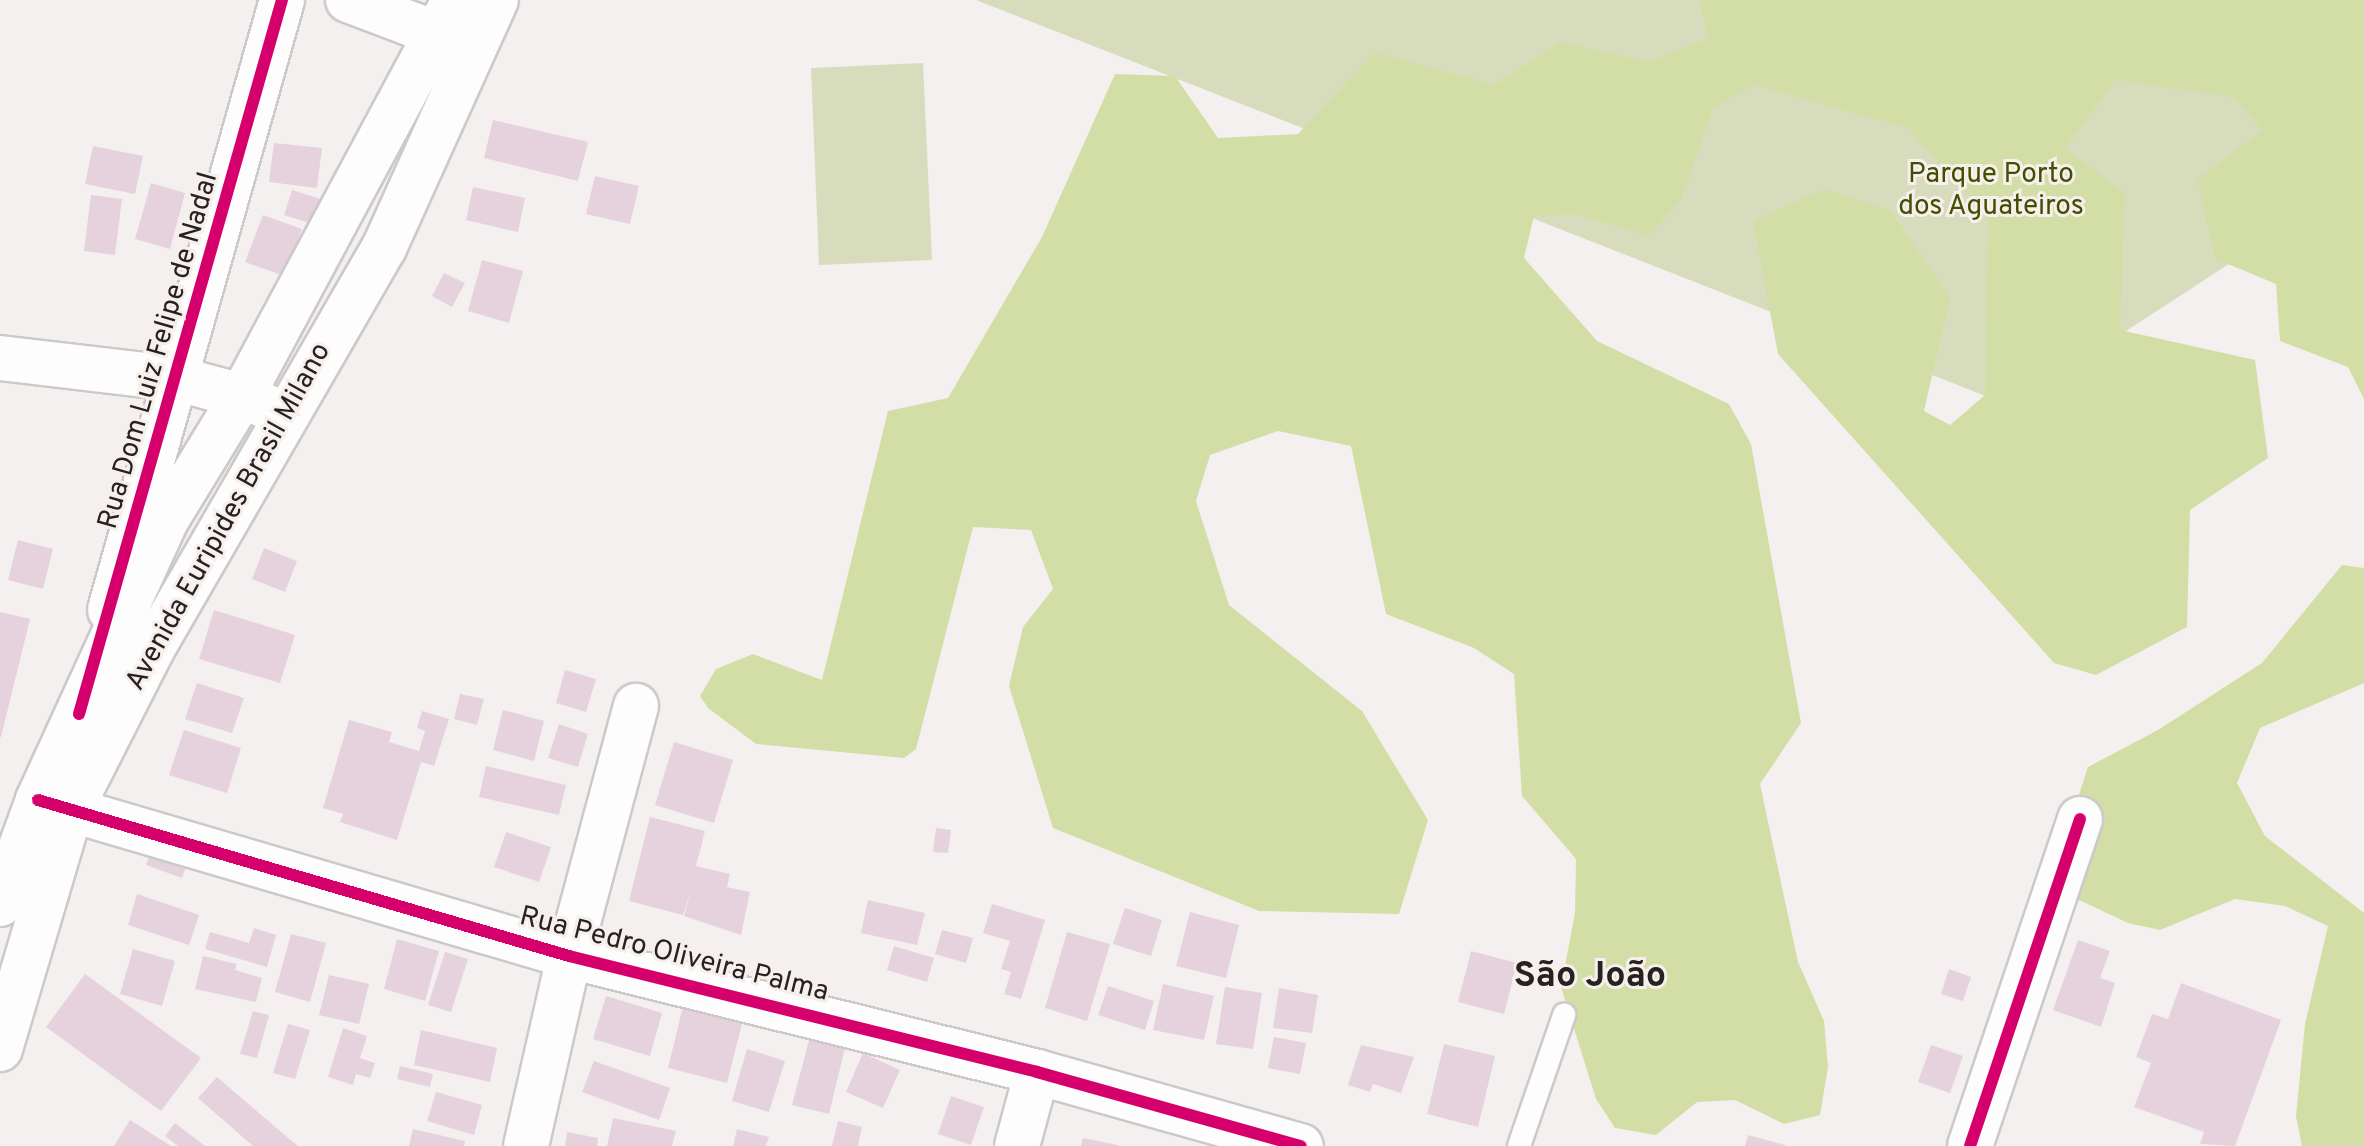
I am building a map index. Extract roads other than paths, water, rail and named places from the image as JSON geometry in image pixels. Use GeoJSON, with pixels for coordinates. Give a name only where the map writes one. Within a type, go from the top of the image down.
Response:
{"type":"FeatureCollection","features":[{"type":"Feature","properties":{"kind":"street","name":"Rua Dom Luiz Felipe de Nadal"},"geometry":{"type":"LineString","coordinates":[[79,714],[178,379],[282,0]]}},
{"type":"Feature","properties":{"kind":"street"},"geometry":{"type":"LineString","coordinates":[[348,0],[456,27]]}},
{"type":"Feature","properties":{"kind":"street","name":"Avenida Euripides Brasil Milano"},"geometry":{"type":"LineString","coordinates":[[0,1049],[55,805],[79,714],[165,522],[242,396],[456,27],[496,0]]}},
{"type":"Feature","properties":{"kind":"street","name":"Avenida Euripides Brasil Milano"},"geometry":{"type":"LineString","coordinates":[[0,904],[55,805],[384,248],[456,27]]}},
{"type":"Feature","properties":{"kind":"street"},"geometry":{"type":"LineString","coordinates":[[0,358],[178,379],[242,396],[284,414]]}},
{"type":"Feature","properties":{"kind":"street","name":"Rua Dom Luiz Felipe de Nadal"},"geometry":{"type":"LineString","coordinates":[[165,522],[178,379]]}},
{"type":"Feature","properties":{"kind":"street"},"geometry":{"type":"LineString","coordinates":[[165,522],[206,553]]}},
{"type":"Feature","properties":{"kind":"street"},"geometry":{"type":"LineString","coordinates":[[526,1146],[569,956],[636,706]]}},
{"type":"Feature","properties":{"kind":"street","name":"Rua Pedro Oliveira Palma"},"geometry":{"type":"LineString","coordinates":[[55,805],[569,956],[1037,1072],[1301,1146]]}},
{"type":"Feature","properties":{"kind":"street"},"geometry":{"type":"LineString","coordinates":[[1970,1146],[2080,819]]}},
{"type":"Feature","properties":{"kind":"street"},"geometry":{"type":"LineString","coordinates":[[1017,1146],[1037,1072]]}},
{"type":"Feature","properties":{"kind":"lane"},"geometry":{"type":"LineString","coordinates":[[1519,1146],[1564,1015]]}},
{"type":"Feature","properties":{"kind":"district","name":"São João"},"geometry":{"type":"Point","coordinates":[1590,978]}},
{"type":"Feature","properties":{"kind":"park label","name":"Parque Porto dos Aguateiros"},"geometry":{"type":"Point","coordinates":[1991,191]}}]}
